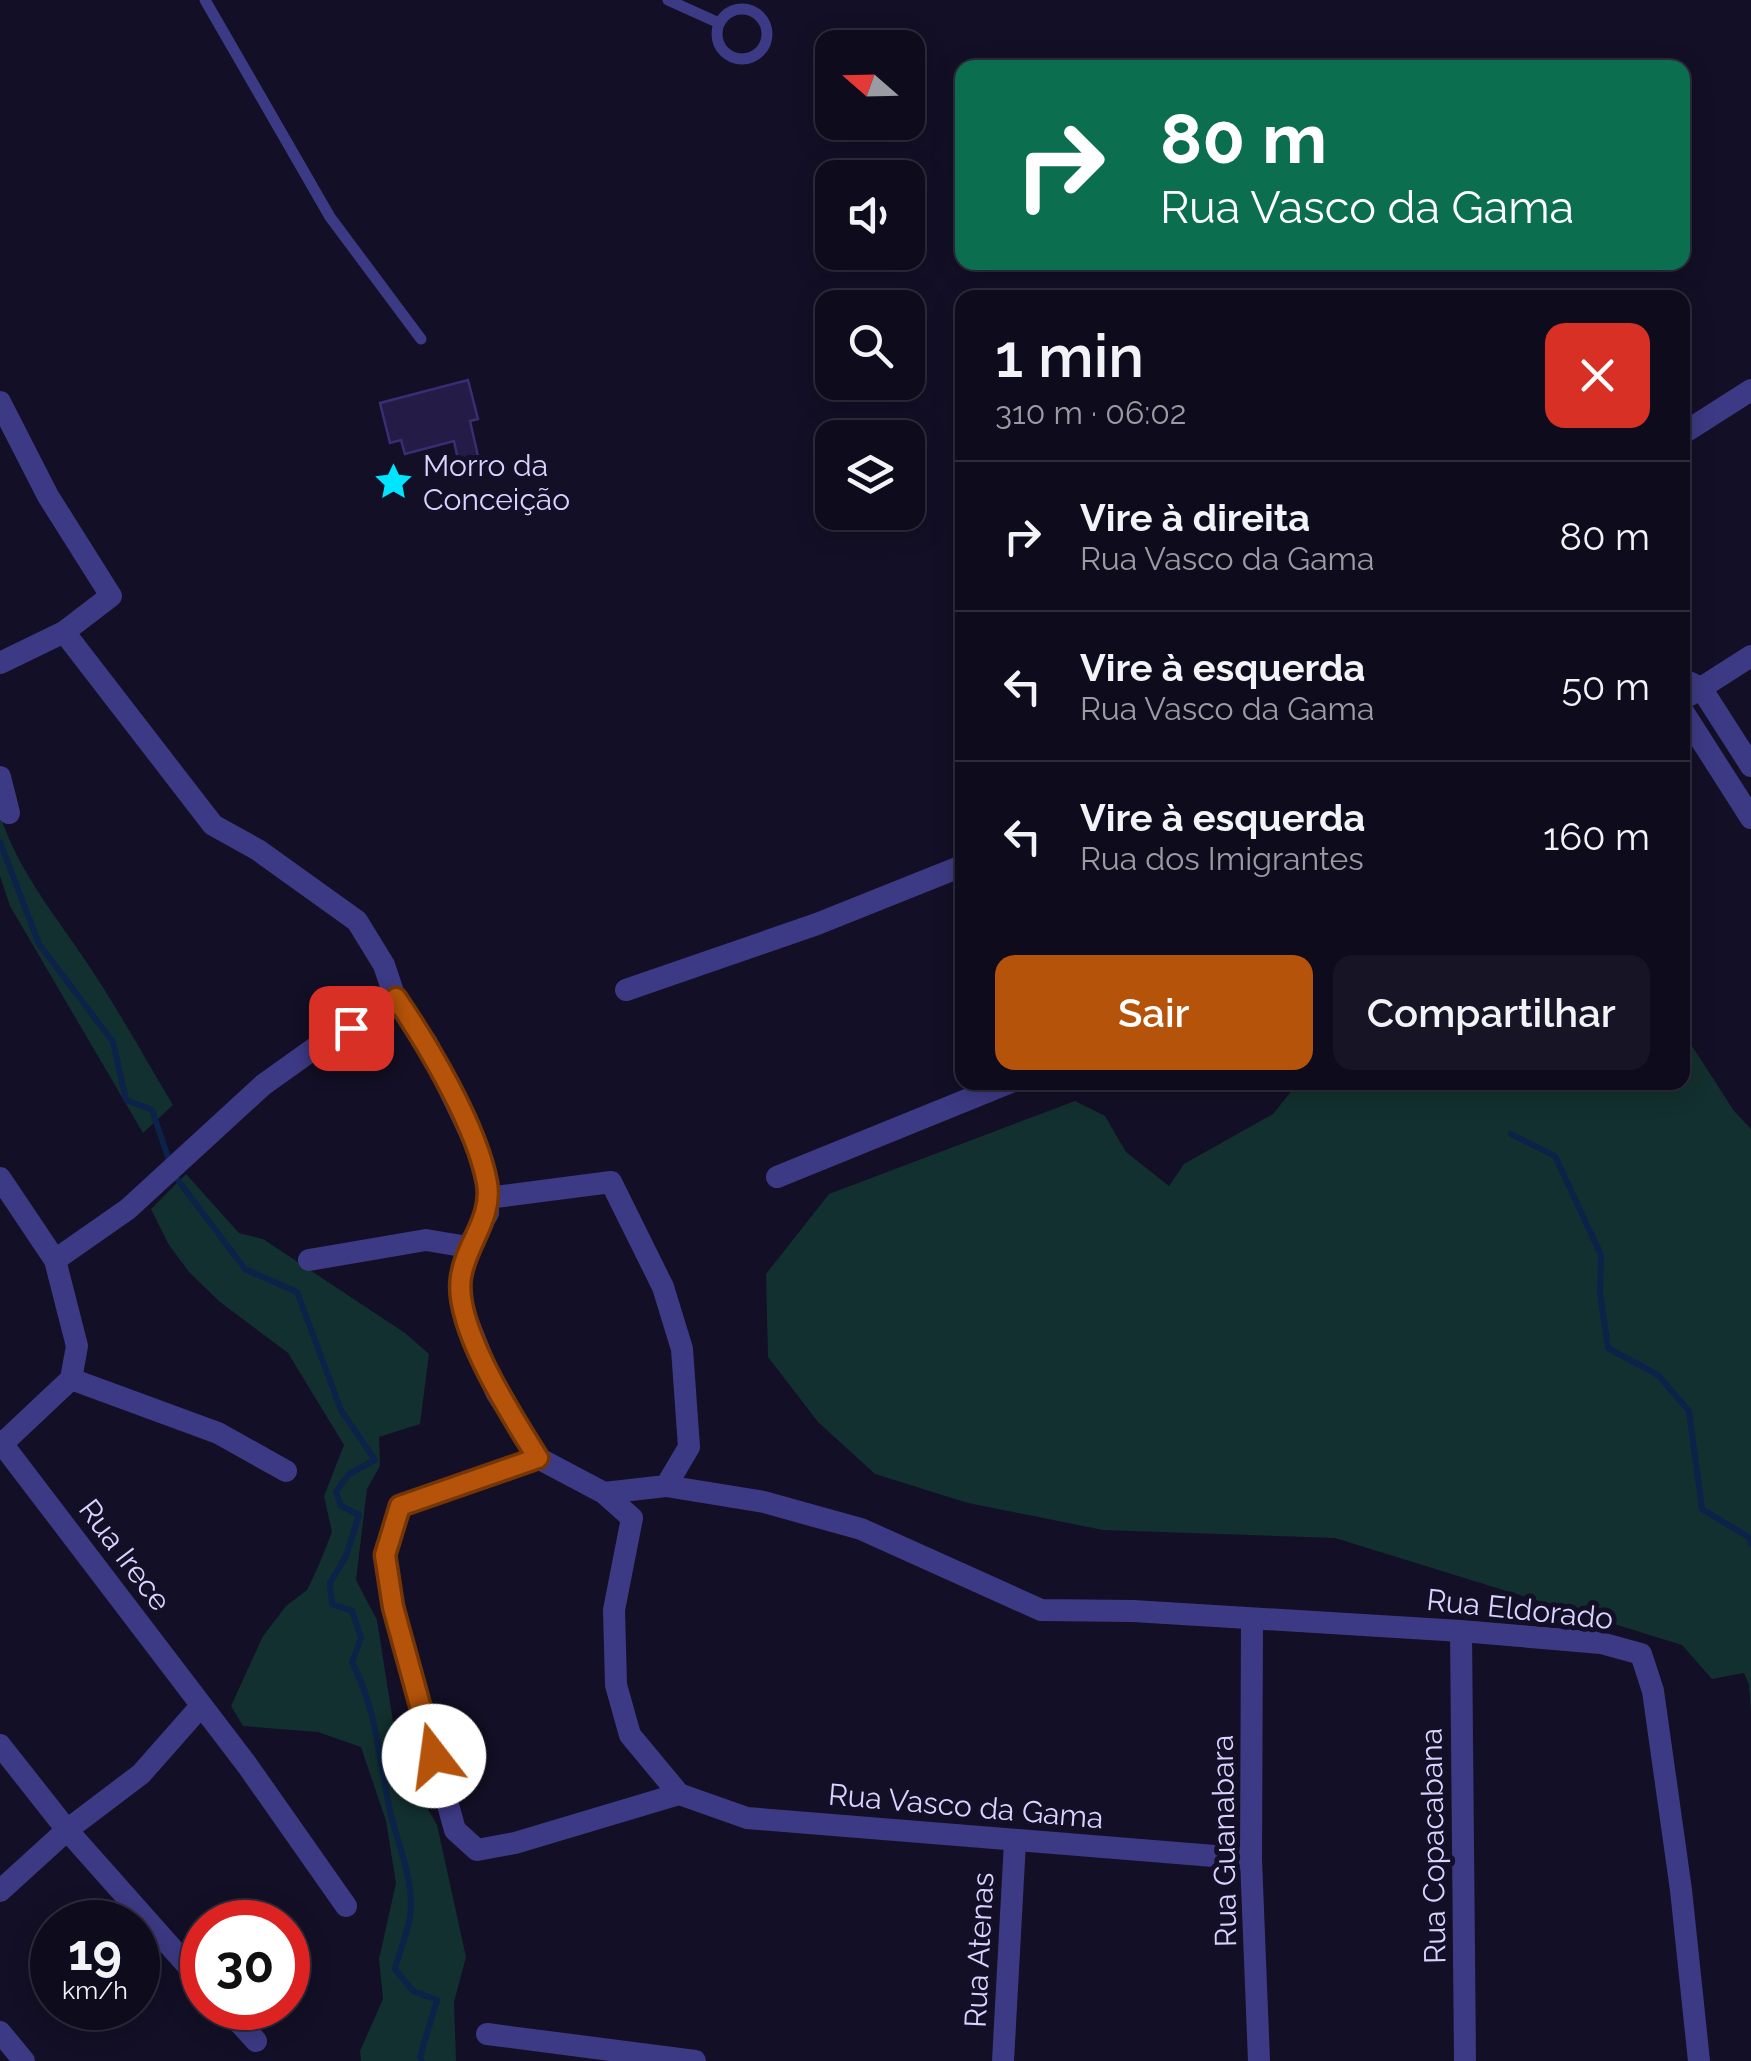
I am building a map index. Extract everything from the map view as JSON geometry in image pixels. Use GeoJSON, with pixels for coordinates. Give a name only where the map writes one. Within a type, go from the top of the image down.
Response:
{"type":"FeatureCollection","features":[{"type":"Feature","properties":{"kind":"street"},"geometry":{"type":"LineString","coordinates":[[1690,429],[1751,390]]}},
{"type":"Feature","properties":{"kind":"street"},"geometry":{"type":"LineString","coordinates":[[0,402],[48,496],[111,596],[64,632],[0,663]]}},
{"type":"Feature","properties":{"kind":"street"},"geometry":{"type":"LineString","coordinates":[[64,632],[212,824],[258,850],[357,921],[384,965],[396,998],[427,1043],[479,1152],[488,1212],[468,1247],[460,1280],[462,1308],[496,1392],[538,1458],[604,1493],[632,1518],[614,1610],[616,1685],[630,1735],[679,1794],[514,1843],[477,1850],[454,1830],[393,1607],[385,1555],[400,1506],[538,1458]]}},
{"type":"Feature","properties":{"kind":"street"},"geometry":{"type":"LineString","coordinates":[[1690,688],[1751,656]]}},
{"type":"Feature","properties":{"kind":"street"},"geometry":{"type":"LineString","coordinates":[[1690,690],[1751,766]]}},
{"type":"Feature","properties":{"kind":"street"},"geometry":{"type":"LineString","coordinates":[[1690,723],[1751,818]]}},
{"type":"Feature","properties":{"kind":"street"},"geometry":{"type":"LineString","coordinates":[[0,778],[9,813]]}},
{"type":"Feature","properties":{"kind":"street"},"geometry":{"type":"LineString","coordinates":[[626,990],[817,924],[955,869]]}},
{"type":"Feature","properties":{"kind":"street"},"geometry":{"type":"LineString","coordinates":[[56,1260],[128,1209],[262,1085],[319,1045],[384,1012],[396,998]]}},
{"type":"Feature","properties":{"kind":"street"},"geometry":{"type":"LineString","coordinates":[[777,1177],[991,1090]]}},
{"type":"Feature","properties":{"kind":"street"},"geometry":{"type":"LineString","coordinates":[[0,1178],[56,1260],[77,1346],[72,1380],[1,1442]]}},
{"type":"Feature","properties":{"kind":"street"},"geometry":{"type":"LineString","coordinates":[[488,1198],[611,1182],[664,1287],[682,1349],[688,1448],[666,1486],[604,1493]]}},
{"type":"Feature","properties":{"kind":"street"},"geometry":{"type":"LineString","coordinates":[[308,1260],[426,1240],[468,1247]]}},
{"type":"Feature","properties":{"kind":"street"},"geometry":{"type":"LineString","coordinates":[[72,1380],[218,1434],[286,1471]]}},
{"type":"Feature","properties":{"kind":"street","name":"Rua Irece"},"geometry":{"type":"LineString","coordinates":[[1,1442],[346,1906]]}},
{"type":"Feature","properties":{"kind":"street","name":"Rua Eldorado"},"geometry":{"type":"LineString","coordinates":[[666,1486],[764,1502],[861,1529],[1041,1610],[1068,1608],[1461,1631],[1600,1643],[1641,1654],[1653,1691],[1681,1890],[1699,2061]]}},
{"type":"Feature","properties":{"kind":"street","name":"Rua Guanabara"},"geometry":{"type":"LineString","coordinates":[[1252,1620],[1251,1859],[1259,2061]]}},
{"type":"Feature","properties":{"kind":"street","name":"Rua Copacabana"},"geometry":{"type":"LineString","coordinates":[[1461,1631],[1465,2061]]}},
{"type":"Feature","properties":{"kind":"street"},"geometry":{"type":"LineString","coordinates":[[0,1891],[67,1830],[141,1774],[201,1706]]}},
{"type":"Feature","properties":{"kind":"street"},"geometry":{"type":"LineString","coordinates":[[0,1746],[67,1830],[180,1957]]}},
{"type":"Feature","properties":{"kind":"street","name":"Rua Vasco da Gama"},"geometry":{"type":"LineString","coordinates":[[679,1794],[747,1818],[1251,1859]]}},
{"type":"Feature","properties":{"kind":"street","name":"Rua Atenas"},"geometry":{"type":"LineString","coordinates":[[1004,2061],[1015,1842]]}},
{"type":"Feature","properties":{"kind":"street"},"geometry":{"type":"LineString","coordinates":[[246,2030],[256,2041]]}},
{"type":"Feature","properties":{"kind":"street"},"geometry":{"type":"LineString","coordinates":[[0,2032],[24,2061]]}},
{"type":"Feature","properties":{"kind":"street"},"geometry":{"type":"LineString","coordinates":[[487,2034],[525,2050],[696,2061]]}},
{"type":"Feature","properties":{"kind":"lane"},"geometry":{"type":"LineString","coordinates":[[205,0],[330,218],[422,339]]}},
{"type":"Feature","properties":{"kind":"lane"},"geometry":{"type":"LineString","coordinates":[[668,0],[719,23]]}},
{"type":"Feature","properties":{"kind":"lane"},"geometry":{"type":"LineString","coordinates":[[755,5],[767,28],[762,49],[744,59],[725,52],[716,33],[719,23],[734,9],[755,5]]}},
{"type":"Feature","properties":{"kind":"green space"},"geometry":{"type":"Polygon","coordinates":[[[0,815],[25,870],[105,991],[173,1105],[143,1133],[10,906],[0,876],[0,815]]]}},
{"type":"Feature","properties":{"kind":"green space"},"geometry":{"type":"Polygon","coordinates":[[[1690,1043],[1734,1111],[1751,1129],[1751,1714],[1744,1673],[1712,1679],[1682,1645],[1335,1538],[1103,1530],[968,1503],[875,1474],[818,1422],[768,1357],[766,1274],[829,1194],[1075,1101],[1105,1116],[1126,1152],[1169,1186],[1184,1164],[1273,1114],[1292,1090],[1690,1090],[1690,1043]]]}},
{"type":"Feature","properties":{"kind":"green space"},"geometry":{"type":"Polygon","coordinates":[[[186,1174],[239,1233],[263,1239],[405,1333],[429,1354],[420,1424],[379,1437],[380,1466],[367,1489],[356,1580],[377,1620],[395,1734],[413,1782],[437,1825],[466,1957],[454,2002],[456,2061],[361,2061],[360,2051],[383,1999],[379,1959],[396,1883],[386,1821],[361,1747],[318,1732],[243,1726],[231,1706],[263,1636],[286,1606],[307,1590],[318,1567],[332,1532],[324,1496],[344,1445],[288,1353],[220,1302],[189,1272],[169,1245],[151,1209],[186,1174]]]}},
{"type":"Feature","properties":{"kind":"building"},"geometry":{"type":"Polygon","coordinates":[[[468,380],[478,419],[470,421],[480,465],[460,469],[454,441],[405,454],[401,440],[390,443],[380,403],[468,380]]]}},
{"type":"Feature","properties":{"kind":"waterway"},"geometry":{"type":"LineString","coordinates":[[0,842],[39,944],[113,1042],[126,1100],[152,1110],[170,1163]]}},
{"type":"Feature","properties":{"kind":"waterway"},"geometry":{"type":"LineString","coordinates":[[1511,1134],[1555,1156],[1601,1255],[1600,1293],[1608,1348],[1658,1375],[1689,1411],[1702,1509],[1750,1538],[1751,1544]]}},
{"type":"Feature","properties":{"kind":"waterway"},"geometry":{"type":"LineString","coordinates":[[174,1175],[245,1269],[297,1292],[341,1410],[375,1460],[349,1474],[336,1492],[341,1506],[359,1515],[346,1556],[330,1583],[332,1604],[352,1611],[361,1638],[352,1662],[372,1717],[408,1879],[410,1919],[395,1969],[413,1991],[437,2000],[422,2061]]}},
{"type":"Feature","properties":{"kind":"place","name":"Morro da Conceição"},"geometry":{"type":"Point","coordinates":[393,482]}},
{"type":"Feature","properties":{"kind":"route"},"geometry":{"type":"LineString","coordinates":[[351,1028],[384,1012],[396,998],[427,1043],[479,1152],[488,1185],[488,1212],[468,1247],[460,1280],[462,1308],[496,1392],[538,1458],[400,1506],[385,1555],[393,1607],[434,1756]]}}]}
